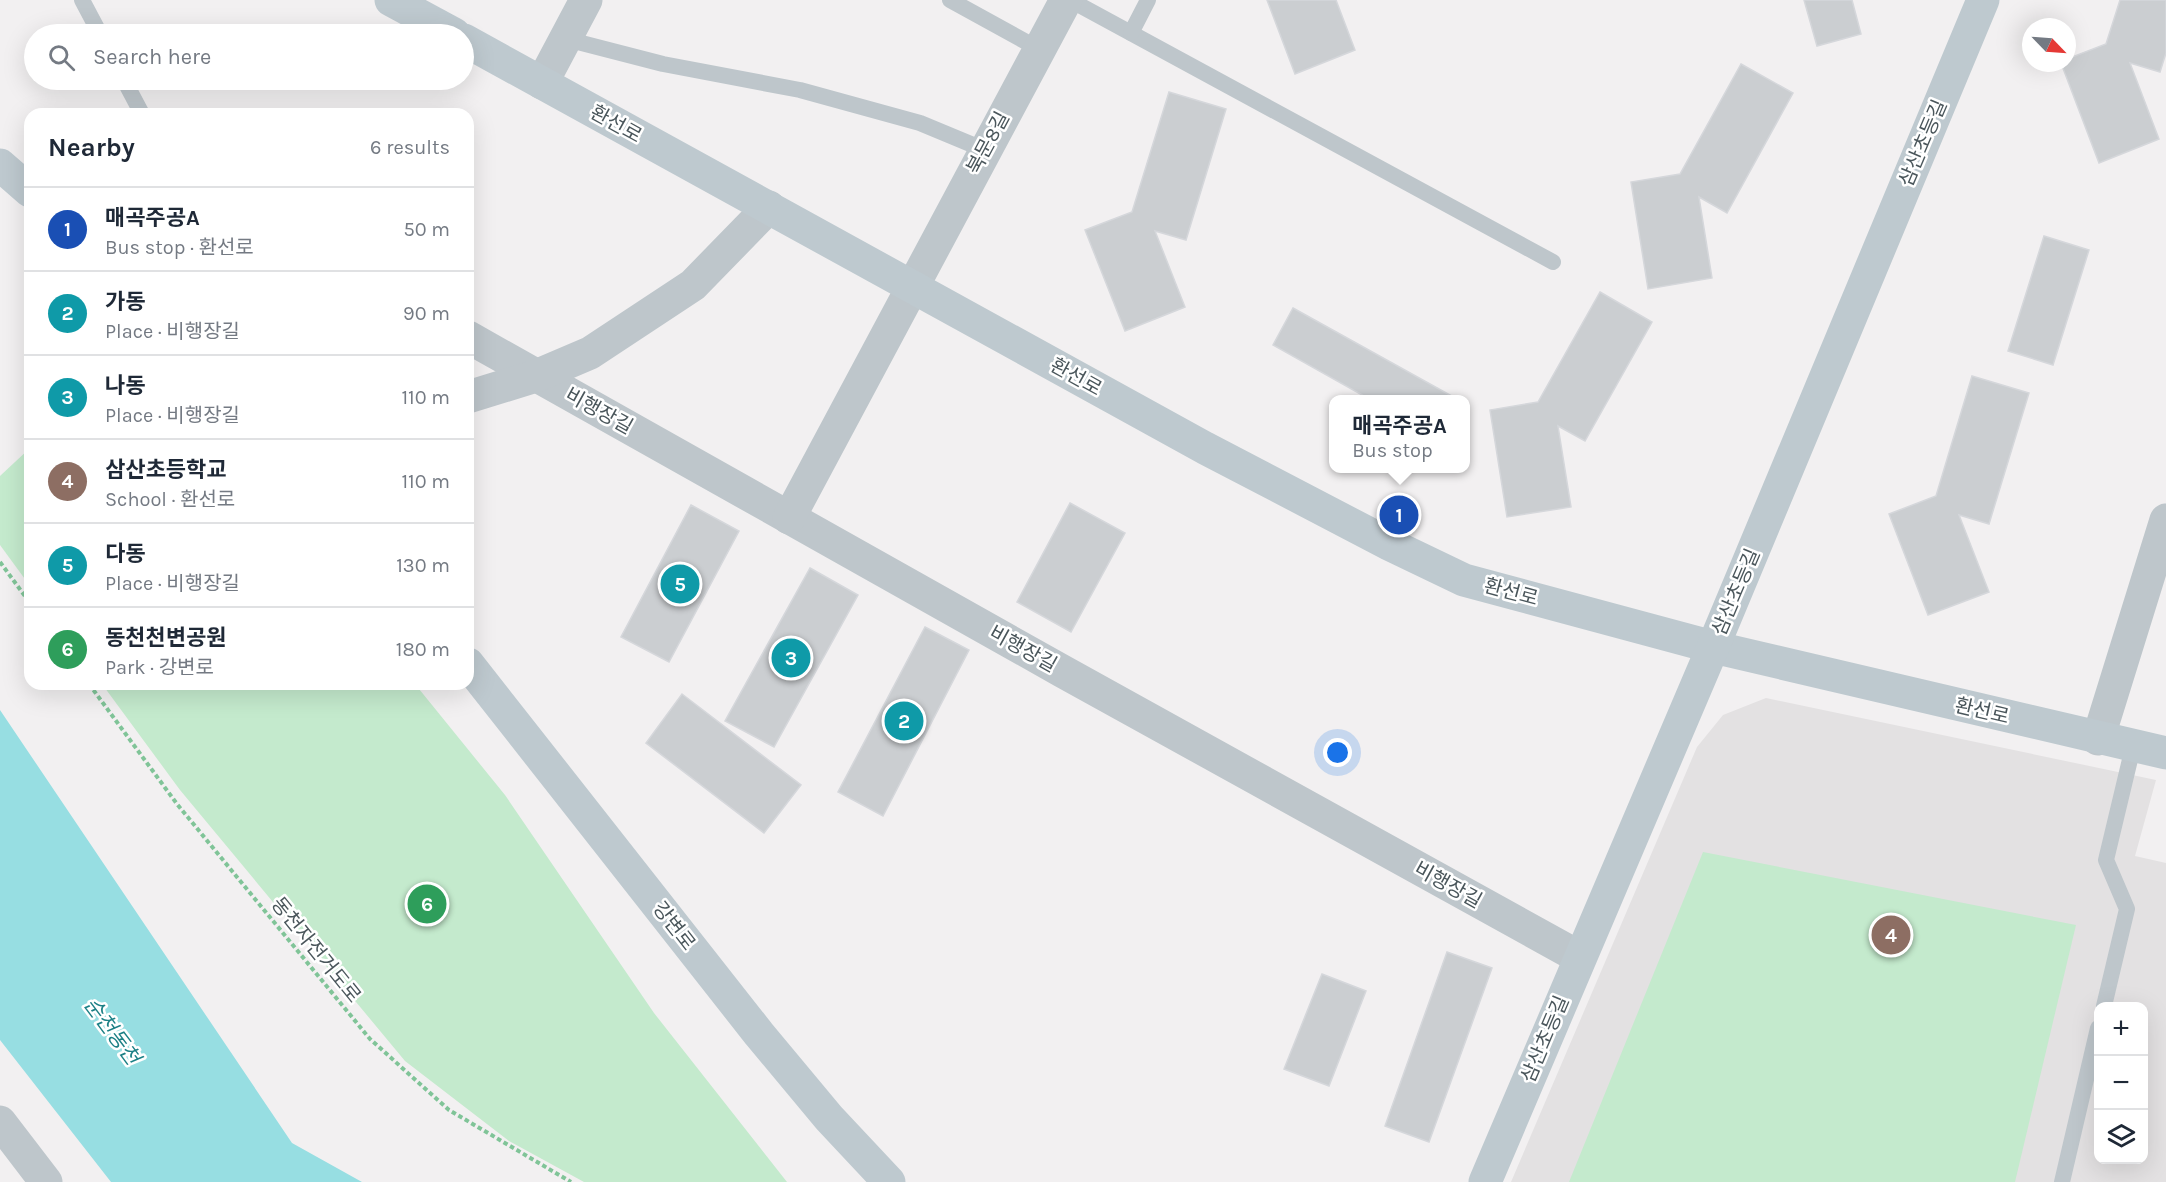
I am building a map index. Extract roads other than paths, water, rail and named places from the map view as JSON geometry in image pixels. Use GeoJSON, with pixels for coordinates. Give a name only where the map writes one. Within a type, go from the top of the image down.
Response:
{"type":"FeatureCollection","features":[{"type":"Feature","properties":{"kind":"street"},"geometry":{"type":"LineString","coordinates":[[391,0],[435,24]]}},
{"type":"Feature","properties":{"kind":"street"},"geometry":{"type":"LineString","coordinates":[[542,83],[586,0]]}},
{"type":"Feature","properties":{"kind":"street","name":"북문8길"},"geometry":{"type":"LineString","coordinates":[[911,286],[1038,50],[1068,0]]}},
{"type":"Feature","properties":{"kind":"street","name":"삼산초등길"},"geometry":{"type":"LineString","coordinates":[[1485,1182],[1713,647],[1983,0]]}},
{"type":"Feature","properties":{"kind":"street","name":"환선로"},"geometry":{"type":"LineString","coordinates":[[474,46],[1205,448],[1389,544],[1464,580],[1713,647],[2098,739],[2166,753]]}},
{"type":"Feature","properties":{"kind":"street"},"geometry":{"type":"LineString","coordinates":[[0,165],[24,186]]}},
{"type":"Feature","properties":{"kind":"street"},"geometry":{"type":"LineString","coordinates":[[474,395],[536,376],[590,353],[693,285],[768,207]]}},
{"type":"Feature","properties":{"kind":"street"},"geometry":{"type":"LineString","coordinates":[[789,518],[911,286]]}},
{"type":"Feature","properties":{"kind":"street","name":"비행장길"},"geometry":{"type":"LineString","coordinates":[[474,340],[1580,957]]}},
{"type":"Feature","properties":{"kind":"street"},"geometry":{"type":"LineString","coordinates":[[2098,739],[2166,520]]}},
{"type":"Feature","properties":{"kind":"street","name":"강변로"},"geometry":{"type":"LineString","coordinates":[[474,672],[759,1034],[829,1119],[889,1182]]}},
{"type":"Feature","properties":{"kind":"street"},"geometry":{"type":"LineString","coordinates":[[0,1122],[46,1182]]}},
{"type":"Feature","properties":{"kind":"lane"},"geometry":{"type":"LineString","coordinates":[[82,0],[95,24]]}},
{"type":"Feature","properties":{"kind":"lane"},"geometry":{"type":"LineString","coordinates":[[950,0],[1038,50]]}},
{"type":"Feature","properties":{"kind":"lane"},"geometry":{"type":"LineString","coordinates":[[1068,0],[1553,262]]}},
{"type":"Feature","properties":{"kind":"lane"},"geometry":{"type":"LineString","coordinates":[[1131,33],[1148,0]]}},
{"type":"Feature","properties":{"kind":"lane"},"geometry":{"type":"LineString","coordinates":[[566,39],[663,64],[800,90],[920,123],[985,150]]}},
{"type":"Feature","properties":{"kind":"lane"},"geometry":{"type":"LineString","coordinates":[[129,90],[139,108]]}},
{"type":"Feature","properties":{"kind":"lane"},"geometry":{"type":"LineString","coordinates":[[2105,1002],[2127,909],[2106,860],[2133,747]]}},
{"type":"Feature","properties":{"kind":"lane"},"geometry":{"type":"LineString","coordinates":[[2062,1182],[2094,1045]]}},
{"type":"Feature","properties":{"kind":"water","name":"순천동천"},"geometry":{"type":"Polygon","coordinates":[[[0,710],[292,1143],[362,1182],[111,1182],[0,1040],[0,710]]]}},
{"type":"Feature","properties":{"kind":"place","name":"매곡주공A"},"geometry":{"type":"Point","coordinates":[1399,515]}},
{"type":"Feature","properties":{"kind":"place","name":"다동"},"geometry":{"type":"Point","coordinates":[680,584]}},
{"type":"Feature","properties":{"kind":"place","name":"나동"},"geometry":{"type":"Point","coordinates":[791,658]}},
{"type":"Feature","properties":{"kind":"place","name":"가동"},"geometry":{"type":"Point","coordinates":[904,721]}},
{"type":"Feature","properties":{"kind":"place","name":"동천천변공원"},"geometry":{"type":"Point","coordinates":[427,904]}},
{"type":"Feature","properties":{"kind":"place","name":"삼산초등학교"},"geometry":{"type":"Point","coordinates":[1891,935]}}]}
